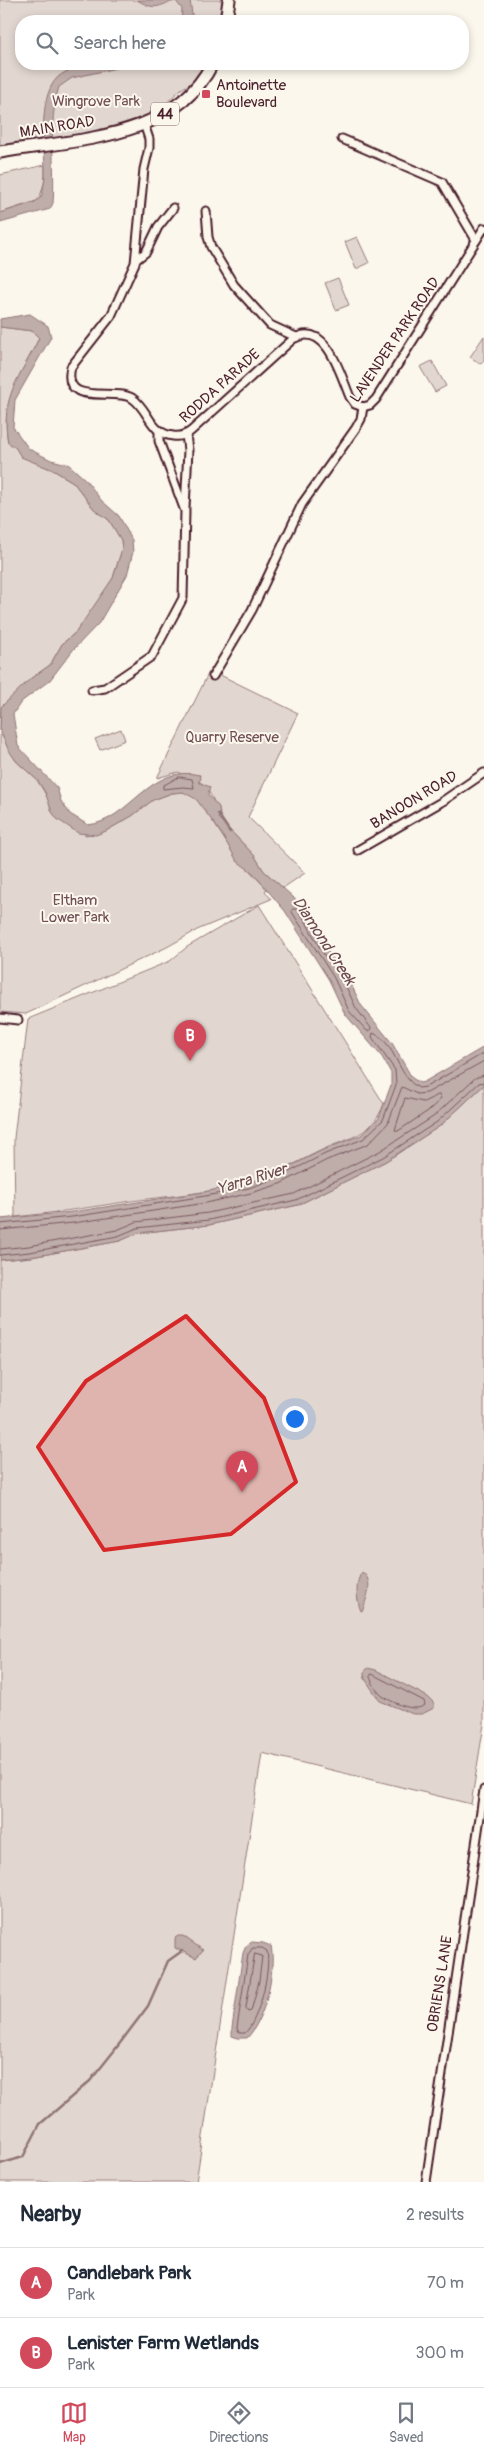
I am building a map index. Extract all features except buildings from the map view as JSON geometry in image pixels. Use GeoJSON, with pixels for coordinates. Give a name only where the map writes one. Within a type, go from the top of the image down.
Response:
{"type":"FeatureCollection","features":[{"type":"Feature","properties":{"kind":"main road"},"geometry":{"type":"LineString","coordinates":[[227,15],[229,0]]}},
{"type":"Feature","properties":{"kind":"main road","name":"MAIN ROAD"},"geometry":{"type":"LineString","coordinates":[[6,151],[99,136],[144,124],[166,113],[184,100],[197,87],[208,70]]}},
{"type":"Feature","properties":{"kind":"street"},"geometry":{"type":"LineString","coordinates":[[144,124],[150,139],[144,169],[137,259],[114,312],[73,363],[70,378],[73,387],[85,394],[119,394],[133,399],[152,425],[159,431],[159,441],[185,511]]}},
{"type":"Feature","properties":{"kind":"street"},"geometry":{"type":"LineString","coordinates":[[342,139],[442,182],[476,240]]}},
{"type":"Feature","properties":{"kind":"street"},"geometry":{"type":"LineString","coordinates":[[137,259],[146,252],[158,227],[173,208]]}},
{"type":"Feature","properties":{"kind":"street"},"geometry":{"type":"LineString","coordinates":[[206,211],[208,238],[211,247],[234,285],[270,325],[295,338],[305,335],[313,337],[329,349],[350,397],[355,404],[363,407]]}},
{"type":"Feature","properties":{"kind":"street","name":"LAVENDER PARK ROAD"},"geometry":{"type":"LineString","coordinates":[[212,676],[252,610],[299,510],[356,428],[361,419],[363,407],[370,405],[376,399],[484,228]]}},
{"type":"Feature","properties":{"kind":"street","name":"RODDA PARADE"},"geometry":{"type":"LineString","coordinates":[[159,431],[174,436],[186,435],[295,338]]}},
{"type":"Feature","properties":{"kind":"street"},"geometry":{"type":"LineString","coordinates":[[92,690],[105,688],[152,656],[181,603],[188,450],[186,435]]}},
{"type":"Feature","properties":{"kind":"street","name":"BANOON ROAD"},"geometry":{"type":"LineString","coordinates":[[358,850],[443,801],[484,773]]}},
{"type":"Feature","properties":{"kind":"street"},"geometry":{"type":"LineString","coordinates":[[0,1018],[18,1020]]}},
{"type":"Feature","properties":{"kind":"street","name":"OBRIENS LANE"},"geometry":{"type":"LineString","coordinates":[[426,2182],[484,1790]]}},
{"type":"Feature","properties":{"kind":"highlighted area"},"geometry":{"type":"Polygon","coordinates":[[[186,1316],[264,1398],[296,1482],[231,1534],[104,1550],[38,1447],[86,1381],[186,1316]]]}},
{"type":"Feature","properties":{"kind":"green space","name":"Wingrove Park"},"geometry":{"type":"Polygon","coordinates":[[[0,0],[224,0],[223,15],[15,15],[15,70],[203,70],[195,81],[181,89],[159,110],[140,118],[99,131],[0,146],[0,0]]]}},
{"type":"Feature","properties":{"kind":"green space"},"geometry":{"type":"Polygon","coordinates":[[[45,165],[45,180],[39,200],[0,213],[0,175],[45,165]]]}},
{"type":"Feature","properties":{"kind":"green space"},"geometry":{"type":"Polygon","coordinates":[[[357,237],[369,263],[356,269],[345,242],[357,237]]]}},
{"type":"Feature","properties":{"kind":"green space"},"geometry":{"type":"Polygon","coordinates":[[[338,278],[349,305],[336,310],[325,283],[338,278]]]}},
{"type":"Feature","properties":{"kind":"green space"},"geometry":{"type":"Polygon","coordinates":[[[0,327],[32,331],[39,338],[19,376],[10,400],[6,427],[8,443],[15,447],[22,457],[53,470],[73,482],[94,509],[109,520],[121,540],[122,549],[113,578],[90,614],[76,632],[62,644],[50,665],[30,679],[0,713],[0,327]]]}},
{"type":"Feature","properties":{"kind":"green space"},"geometry":{"type":"Polygon","coordinates":[[[484,336],[484,360],[481,364],[470,357],[484,336]]]}},
{"type":"Feature","properties":{"kind":"green space"},"geometry":{"type":"Polygon","coordinates":[[[432,361],[446,386],[435,392],[420,367],[432,361]]]}},
{"type":"Feature","properties":{"kind":"green space","name":"Quarry Reserve"},"geometry":{"type":"Polygon","coordinates":[[[210,670],[298,713],[248,817],[305,873],[283,888],[264,871],[254,855],[218,818],[213,799],[205,786],[198,780],[178,772],[157,778],[210,670]]]}},
{"type":"Feature","properties":{"kind":"green space","name":"Eltham Lower Park"},"geometry":{"type":"Polygon","coordinates":[[[0,713],[2,736],[16,761],[37,780],[49,800],[52,812],[86,835],[106,831],[132,816],[153,800],[172,793],[183,792],[191,794],[202,805],[234,854],[267,889],[265,891],[271,899],[197,930],[167,947],[26,1014],[0,1012],[0,713]]]}},
{"type":"Feature","properties":{"kind":"green space"},"geometry":{"type":"Polygon","coordinates":[[[121,729],[125,740],[100,750],[95,739],[121,729]]]}},
{"type":"Feature","properties":{"kind":"green space"},"geometry":{"type":"Polygon","coordinates":[[[259,905],[384,1104],[373,1122],[367,1129],[352,1138],[324,1149],[277,1172],[247,1183],[204,1192],[15,1217],[14,1138],[28,1019],[170,961],[187,947],[259,905]]]}},
{"type":"Feature","properties":{"kind":"green space"},"geometry":{"type":"Polygon","coordinates":[[[484,1085],[484,1724],[471,1804],[262,1753],[196,2182],[0,2182],[0,1260],[31,1257],[120,1241],[138,1233],[209,1225],[298,1205],[386,1161],[440,1126],[484,1085]]]}},
{"type":"Feature","properties":{"kind":"water"},"geometry":{"type":"Polygon","coordinates":[[[137,0],[190,0],[192,15],[182,15],[182,9],[176,1],[153,7],[137,0]]]}},
{"type":"Feature","properties":{"kind":"water"},"geometry":{"type":"Polygon","coordinates":[[[107,70],[72,78],[59,87],[53,115],[54,189],[53,203],[50,209],[0,223],[0,213],[35,202],[42,196],[45,176],[45,106],[48,93],[54,82],[67,71],[107,70]]]}},
{"type":"Feature","properties":{"kind":"water"},"geometry":{"type":"Polygon","coordinates":[[[30,314],[48,326],[51,337],[15,400],[13,427],[29,449],[51,460],[68,464],[86,480],[101,500],[119,516],[132,540],[133,552],[127,575],[99,623],[73,650],[50,680],[21,702],[13,714],[18,746],[57,788],[61,801],[70,814],[88,825],[103,821],[116,814],[153,784],[167,777],[182,774],[200,775],[201,779],[198,782],[210,787],[208,795],[219,807],[220,815],[218,818],[254,855],[264,871],[293,897],[310,917],[326,949],[348,978],[361,1005],[392,1043],[412,1078],[420,1083],[424,1082],[484,1047],[484,1085],[440,1126],[386,1161],[298,1205],[209,1225],[138,1233],[120,1241],[31,1257],[0,1260],[0,1219],[72,1212],[204,1192],[248,1183],[277,1173],[323,1150],[361,1135],[379,1118],[391,1085],[391,1073],[382,1057],[345,1014],[329,980],[285,911],[253,873],[237,861],[221,833],[196,799],[183,792],[172,793],[153,800],[132,816],[106,831],[96,835],[78,833],[57,819],[52,812],[45,792],[37,780],[16,761],[8,749],[0,730],[1,707],[30,679],[50,665],[62,644],[76,632],[113,578],[122,549],[121,540],[109,520],[94,509],[73,482],[53,470],[21,457],[15,447],[8,443],[6,426],[9,399],[39,338],[32,331],[0,327],[0,319],[30,314]]]}},
{"type":"Feature","properties":{"kind":"water"},"geometry":{"type":"Polygon","coordinates":[[[362,1572],[366,1576],[369,1585],[363,1610],[361,1611],[357,1591],[358,1580],[362,1572]]]}},
{"type":"Feature","properties":{"kind":"water"},"geometry":{"type":"Polygon","coordinates":[[[368,1668],[376,1670],[428,1697],[434,1703],[434,1708],[422,1714],[413,1714],[380,1701],[365,1679],[364,1672],[368,1668]]]}},
{"type":"Feature","properties":{"kind":"water"},"geometry":{"type":"Polygon","coordinates":[[[183,1936],[203,1950],[196,1958],[175,1948],[175,1938],[183,1936]]]}},
{"type":"Feature","properties":{"kind":"water"},"geometry":{"type":"Polygon","coordinates":[[[252,1942],[271,1946],[272,1968],[268,1994],[259,2019],[247,2038],[238,2038],[232,2036],[232,2028],[243,1953],[246,1946],[252,1942]]]}},
{"type":"Feature","properties":{"kind":"waterway","name":"Diamond Creek"},"geometry":{"type":"LineString","coordinates":[[218,814],[230,832]]}},
{"type":"Feature","properties":{"kind":"waterway"},"geometry":{"type":"LineString","coordinates":[[0,2164],[23,2157],[40,2124],[90,2081],[148,2006],[168,1961],[182,1951]]}},
{"type":"Feature","properties":{"kind":"place","name":"Antoinette Boulevard"},"geometry":{"type":"Point","coordinates":[206,94]}},
{"type":"Feature","properties":{"kind":"place","name":"Lenister Farm Wetlands"},"geometry":{"type":"Point","coordinates":[190,1061]}},
{"type":"Feature","properties":{"kind":"place","name":"Candlebark Park"},"geometry":{"type":"Point","coordinates":[242,1492]}},
{"type":"Feature","properties":{"kind":"water label","name":"Yarra River"},"geometry":{"type":"Point","coordinates":[252,1179]}}]}
